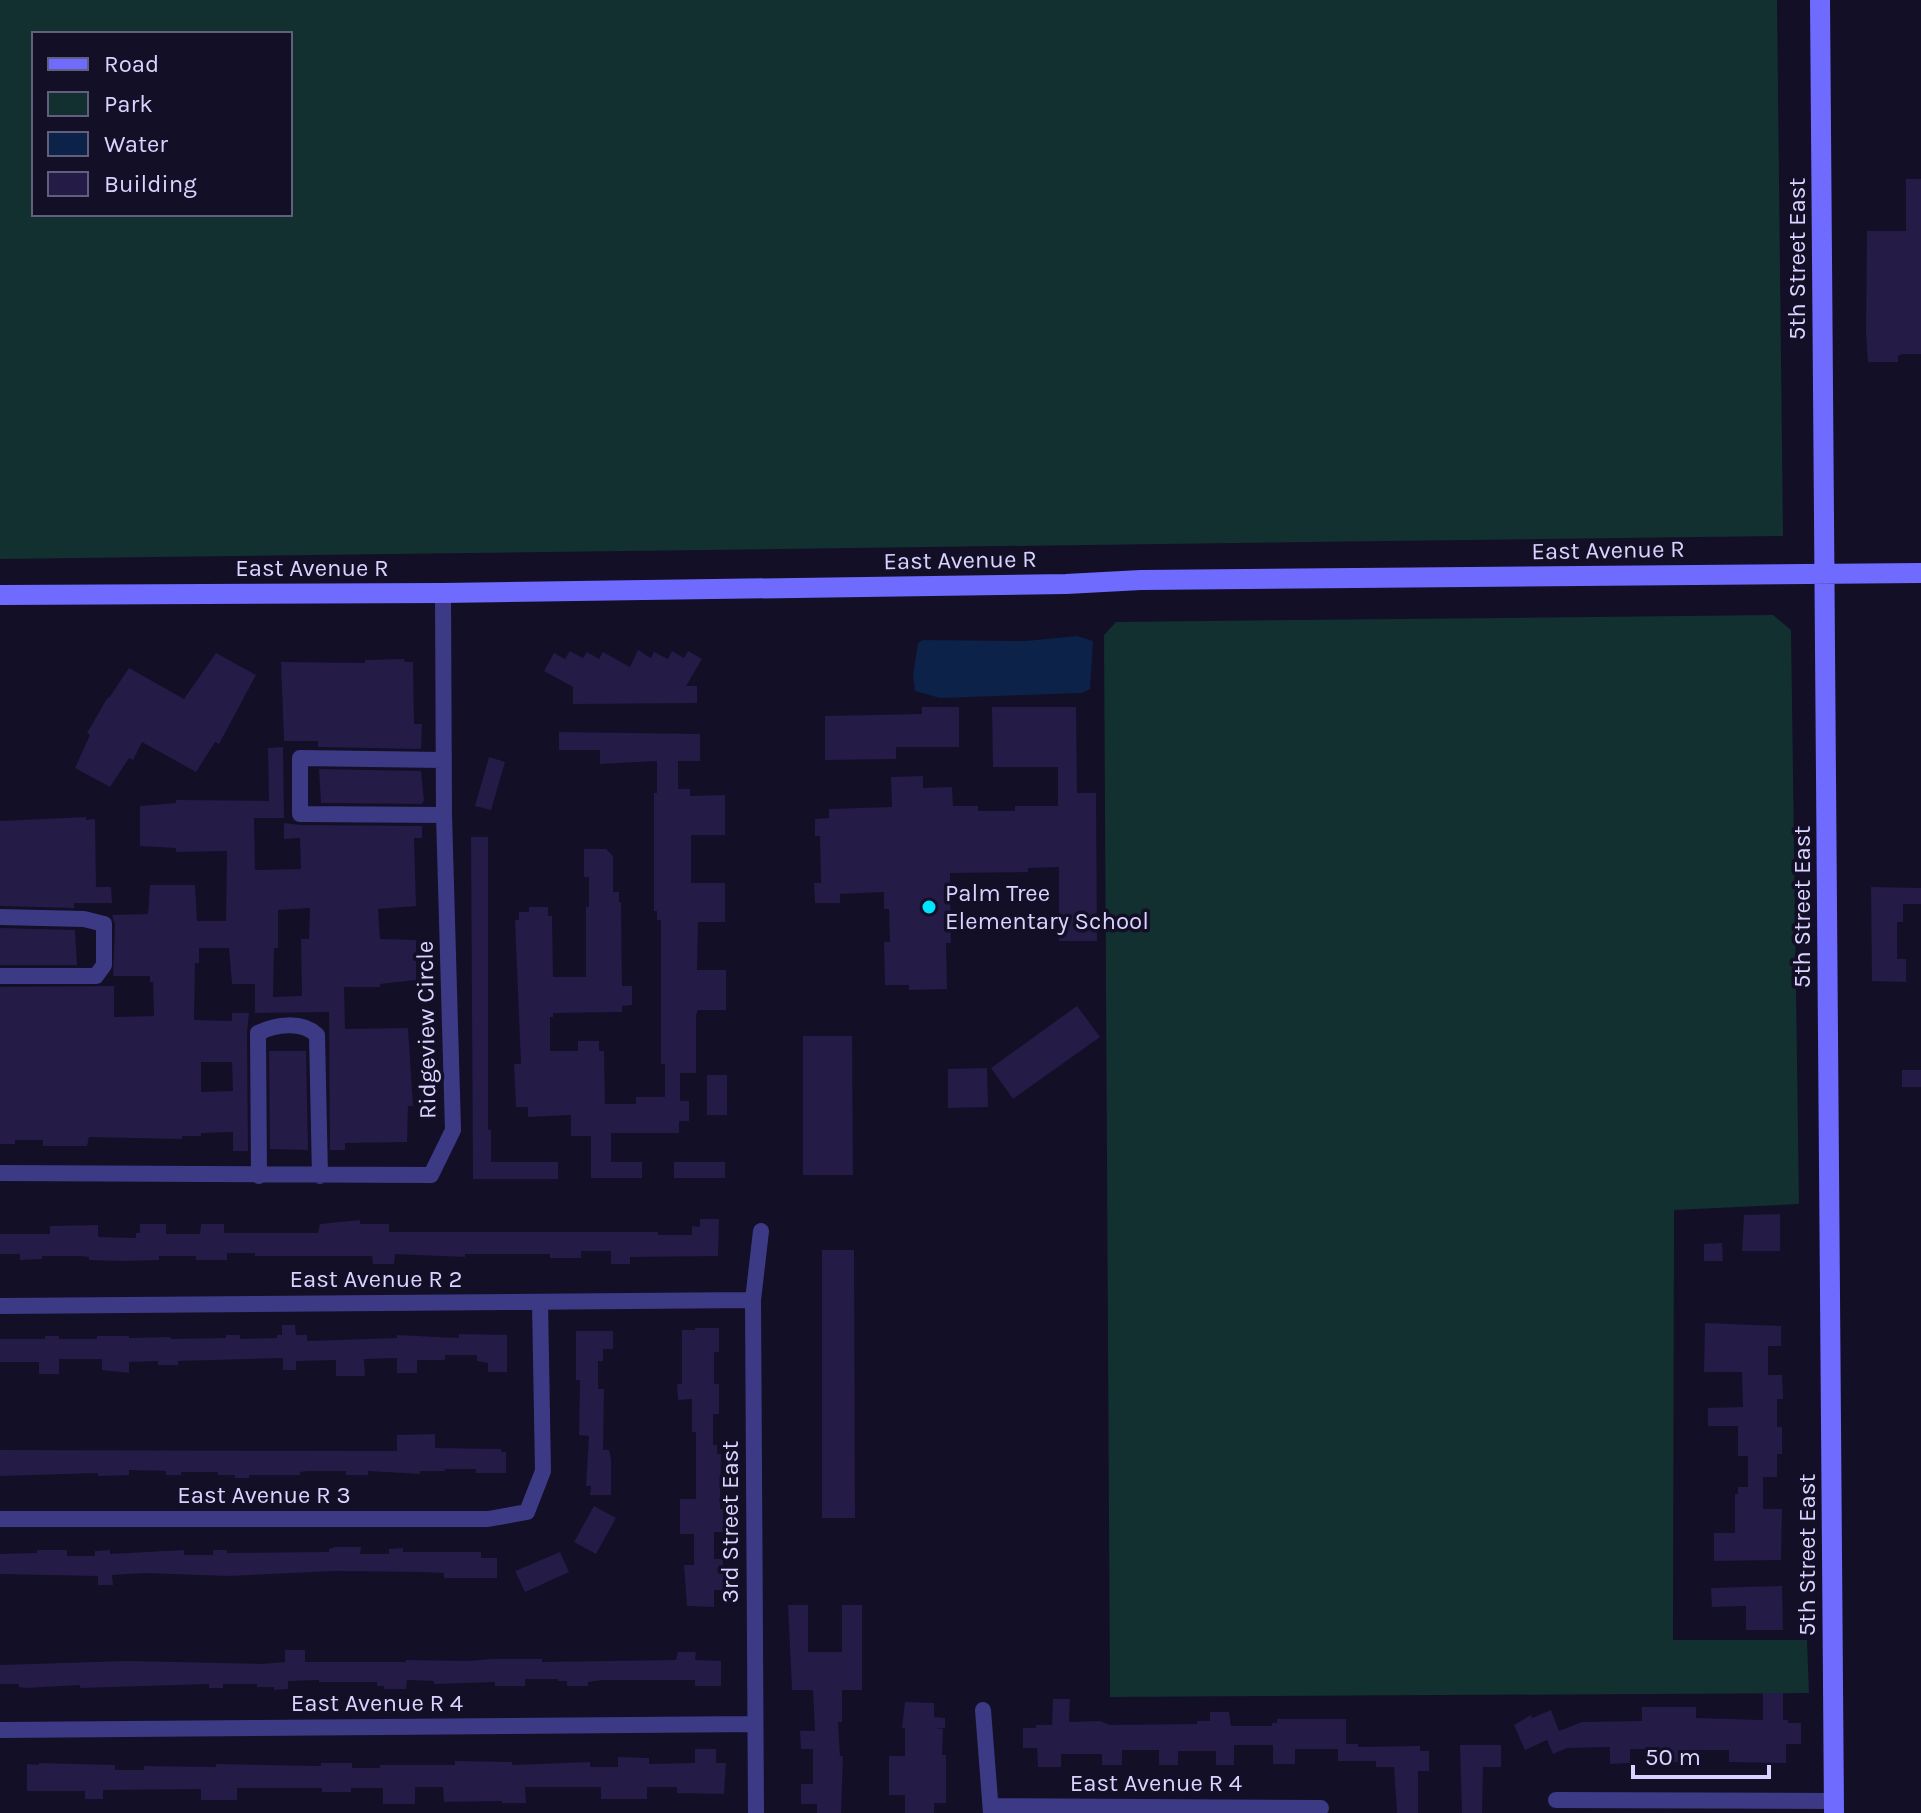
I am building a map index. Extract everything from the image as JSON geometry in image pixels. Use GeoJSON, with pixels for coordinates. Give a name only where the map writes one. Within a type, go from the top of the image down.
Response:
{"type":"FeatureCollection","features":[{"type":"Feature","properties":{"kind":"street","name":"5th Street East"},"geometry":{"type":"LineString","coordinates":[[1820,0],[1834,1807]]}},
{"type":"Feature","properties":{"kind":"street","name":"East Avenue R"},"geometry":{"type":"LineString","coordinates":[[0,595],[443,593],[1066,584],[1141,580],[1921,573]]}},
{"type":"Feature","properties":{"kind":"street","name":"Ridgeview Circle"},"geometry":{"type":"LineString","coordinates":[[0,1173],[431,1175],[453,1130],[444,815],[443,593]]}},
{"type":"Feature","properties":{"kind":"street"},"geometry":{"type":"LineString","coordinates":[[444,760],[300,758],[300,814],[444,815]]}},
{"type":"Feature","properties":{"kind":"street"},"geometry":{"type":"LineString","coordinates":[[0,917],[84,919],[104,924],[104,965],[96,976],[0,976]]}},
{"type":"Feature","properties":{"kind":"street"},"geometry":{"type":"LineString","coordinates":[[259,1176],[258,1033],[268,1028],[292,1025],[311,1029],[317,1035],[320,1176]]}},
{"type":"Feature","properties":{"kind":"street","name":"3rd Street East"},"geometry":{"type":"LineString","coordinates":[[756,1813],[753,1300],[761,1231]]}},
{"type":"Feature","properties":{"kind":"street","name":"East Avenue R 2"},"geometry":{"type":"LineString","coordinates":[[0,1306],[753,1300]]}},
{"type":"Feature","properties":{"kind":"street","name":"East Avenue R 3"},"geometry":{"type":"LineString","coordinates":[[0,1519],[488,1519],[527,1512],[543,1471],[540,1302]]}},
{"type":"Feature","properties":{"kind":"street"},"geometry":{"type":"LineString","coordinates":[[983,1710],[991,1809]]}},
{"type":"Feature","properties":{"kind":"street","name":"East Avenue R 4"},"geometry":{"type":"LineString","coordinates":[[0,1730],[755,1724]]}},
{"type":"Feature","properties":{"kind":"street"},"geometry":{"type":"LineString","coordinates":[[1556,1800],[1834,1807]]}},
{"type":"Feature","properties":{"kind":"street","name":"East Avenue R 4"},"geometry":{"type":"LineString","coordinates":[[991,1809],[1321,1808]]}},
{"type":"Feature","properties":{"kind":"green space"},"geometry":{"type":"Polygon","coordinates":[[[0,0],[1777,0],[1783,536],[0,559],[0,0]]]}},
{"type":"Feature","properties":{"kind":"green space"},"geometry":{"type":"Polygon","coordinates":[[[1773,615],[1791,630],[1799,1204],[1674,1210],[1673,1640],[1807,1640],[1809,1693],[1110,1697],[1104,635],[1116,622],[1773,615]]]}},
{"type":"Feature","properties":{"kind":"water"},"geometry":{"type":"Polygon","coordinates":[[[1077,636],[1093,641],[1090,689],[1082,693],[940,698],[915,691],[913,675],[918,643],[923,640],[1026,641],[1077,636]]]}},
{"type":"Feature","properties":{"kind":"building"},"geometry":{"type":"Polygon","coordinates":[[[1906,179],[1921,179],[1921,354],[1902,354],[1898,356],[1898,362],[1868,362],[1867,231],[1906,231],[1906,179]]]}},
{"type":"Feature","properties":{"kind":"building"},"geometry":{"type":"Polygon","coordinates":[[[638,650],[651,658],[654,652],[668,659],[672,651],[684,658],[688,651],[702,659],[686,686],[697,686],[697,703],[573,704],[573,687],[544,671],[554,653],[565,659],[570,651],[583,658],[587,652],[599,659],[603,652],[630,667],[638,650]]]}},
{"type":"Feature","properties":{"kind":"building"},"geometry":{"type":"Polygon","coordinates":[[[216,653],[256,675],[219,744],[215,742],[196,772],[142,742],[133,760],[129,758],[110,787],[75,768],[90,735],[87,733],[129,668],[184,699],[216,653]]]}},
{"type":"Feature","properties":{"kind":"building"},"geometry":{"type":"Polygon","coordinates":[[[404,659],[405,662],[413,662],[414,724],[422,724],[421,749],[318,747],[318,741],[284,741],[281,662],[365,663],[365,660],[404,659]]]}},
{"type":"Feature","properties":{"kind":"building"},"geometry":{"type":"Polygon","coordinates":[[[922,707],[959,707],[959,747],[896,747],[896,759],[825,760],[825,716],[922,714],[922,707]]]}},
{"type":"Feature","properties":{"kind":"building"},"geometry":{"type":"Polygon","coordinates":[[[992,707],[1076,707],[1077,793],[1096,793],[1097,941],[1059,941],[1059,867],[1028,868],[1028,872],[950,873],[951,943],[946,943],[947,989],[909,990],[909,985],[885,985],[884,942],[890,942],[889,909],[884,909],[884,892],[840,894],[840,903],[815,903],[814,883],[821,883],[820,836],[815,836],[815,819],[829,818],[829,809],[892,807],[891,777],[923,776],[923,788],[952,787],[953,806],[978,806],[978,811],[1015,811],[1015,806],[1058,806],[1058,767],[993,767],[992,707]]]}},
{"type":"Feature","properties":{"kind":"building"},"geometry":{"type":"Polygon","coordinates":[[[559,732],[700,734],[700,761],[678,761],[678,789],[690,789],[690,796],[725,795],[725,835],[691,835],[691,883],[725,883],[725,922],[698,922],[697,970],[726,970],[726,1010],[698,1010],[696,1015],[696,1073],[680,1073],[680,1101],[689,1101],[689,1121],[679,1121],[679,1133],[611,1133],[611,1162],[642,1162],[642,1178],[591,1178],[591,1136],[571,1136],[571,1115],[528,1117],[528,1107],[516,1107],[514,1064],[521,1064],[515,920],[519,920],[519,912],[529,912],[529,907],[548,907],[548,916],[552,916],[553,977],[586,977],[589,877],[584,877],[584,849],[606,849],[613,856],[613,892],[619,892],[621,902],[622,986],[632,986],[632,1005],[622,1006],[622,1012],[553,1013],[550,1017],[550,1051],[578,1051],[578,1041],[599,1041],[599,1051],[604,1051],[605,1104],[636,1104],[636,1097],[665,1097],[665,1064],[661,1064],[661,920],[657,920],[657,911],[654,911],[657,761],[600,764],[600,750],[559,750],[559,732]]]}},
{"type":"Feature","properties":{"kind":"building"},"geometry":{"type":"Polygon","coordinates":[[[283,747],[284,818],[254,818],[255,870],[301,869],[300,838],[284,839],[284,823],[422,826],[422,838],[414,838],[416,906],[378,909],[380,939],[416,940],[416,980],[380,984],[380,987],[344,987],[345,1029],[408,1028],[413,1106],[408,1106],[407,1142],[345,1143],[345,1150],[330,1150],[329,1012],[255,1013],[255,984],[232,984],[229,948],[199,948],[199,963],[195,963],[194,1020],[232,1021],[232,1013],[249,1013],[248,1151],[233,1151],[233,1132],[201,1133],[201,1136],[182,1136],[182,1139],[89,1137],[87,1146],[43,1146],[43,1140],[15,1140],[15,1144],[0,1144],[0,987],[114,986],[114,1017],[154,1016],[150,976],[113,976],[115,924],[112,915],[148,914],[150,885],[195,885],[197,921],[226,921],[227,851],[176,852],[176,848],[140,846],[140,806],[176,803],[176,800],[269,801],[268,748],[283,747]],[[310,908],[278,910],[273,997],[302,996],[301,939],[309,939],[310,908]],[[201,1062],[201,1092],[233,1091],[232,1062],[201,1062]]]}},
{"type":"Feature","properties":{"kind":"building"},"geometry":{"type":"Polygon","coordinates":[[[489,757],[505,762],[491,810],[475,806],[489,757]]]}},
{"type":"Feature","properties":{"kind":"building"},"geometry":{"type":"Polygon","coordinates":[[[319,769],[421,771],[424,800],[422,804],[321,803],[319,769]]]}},
{"type":"Feature","properties":{"kind":"building"},"geometry":{"type":"Polygon","coordinates":[[[86,817],[86,820],[95,819],[96,887],[111,887],[112,903],[74,903],[74,908],[0,906],[0,821],[86,817]]]}},
{"type":"Feature","properties":{"kind":"building"},"geometry":{"type":"Polygon","coordinates":[[[471,837],[488,837],[488,1130],[491,1130],[491,1162],[558,1162],[558,1179],[473,1179],[471,837]]]}},
{"type":"Feature","properties":{"kind":"building"},"geometry":{"type":"Polygon","coordinates":[[[1871,887],[1921,888],[1921,904],[1903,904],[1903,922],[1897,922],[1897,959],[1906,959],[1906,982],[1872,981],[1871,887]]]}},
{"type":"Feature","properties":{"kind":"building"},"geometry":{"type":"Polygon","coordinates":[[[0,928],[75,930],[77,965],[0,965],[0,928]]]}},
{"type":"Feature","properties":{"kind":"building"},"geometry":{"type":"Polygon","coordinates":[[[1077,1006],[1100,1037],[1013,1099],[991,1068],[1077,1006]]]}},
{"type":"Feature","properties":{"kind":"building"},"geometry":{"type":"Polygon","coordinates":[[[803,1036],[852,1036],[853,1175],[803,1175],[803,1036]]]}},
{"type":"Feature","properties":{"kind":"building"},"geometry":{"type":"Polygon","coordinates":[[[269,1051],[306,1051],[308,1150],[270,1149],[269,1051]]]}},
{"type":"Feature","properties":{"kind":"building"},"geometry":{"type":"Polygon","coordinates":[[[987,1068],[988,1107],[948,1108],[948,1069],[987,1068]]]}},
{"type":"Feature","properties":{"kind":"building"},"geometry":{"type":"Polygon","coordinates":[[[1902,1070],[1921,1070],[1921,1087],[1902,1087],[1902,1070]]]}},
{"type":"Feature","properties":{"kind":"building"},"geometry":{"type":"Polygon","coordinates":[[[707,1075],[727,1075],[727,1115],[707,1115],[707,1075]]]}},
{"type":"Feature","properties":{"kind":"building"},"geometry":{"type":"Polygon","coordinates":[[[674,1162],[725,1162],[725,1178],[674,1178],[674,1162]]]}},
{"type":"Feature","properties":{"kind":"building"},"geometry":{"type":"Polygon","coordinates":[[[1780,1214],[1780,1251],[1742,1251],[1744,1215],[1780,1214]]]}},
{"type":"Feature","properties":{"kind":"building"},"geometry":{"type":"Polygon","coordinates":[[[700,1219],[719,1219],[718,1256],[630,1257],[630,1264],[611,1264],[611,1251],[581,1251],[581,1258],[550,1258],[550,1254],[465,1254],[465,1257],[395,1254],[394,1264],[373,1264],[372,1256],[255,1256],[255,1253],[227,1253],[227,1260],[159,1256],[159,1260],[123,1261],[89,1260],[89,1257],[80,1256],[42,1256],[42,1259],[20,1260],[20,1254],[0,1254],[0,1234],[50,1234],[50,1226],[98,1225],[98,1237],[136,1238],[136,1233],[140,1233],[140,1224],[166,1224],[166,1234],[200,1234],[201,1224],[224,1224],[224,1233],[318,1233],[320,1224],[360,1220],[360,1224],[389,1224],[389,1232],[658,1232],[658,1235],[692,1235],[692,1226],[700,1227],[700,1219]]]}},
{"type":"Feature","properties":{"kind":"building"},"geometry":{"type":"Polygon","coordinates":[[[1722,1243],[1723,1261],[1704,1261],[1704,1244],[1722,1243]]]}},
{"type":"Feature","properties":{"kind":"building"},"geometry":{"type":"Polygon","coordinates":[[[822,1250],[854,1250],[855,1518],[822,1518],[822,1250]]]}},
{"type":"Feature","properties":{"kind":"building"},"geometry":{"type":"Polygon","coordinates":[[[1705,1323],[1781,1326],[1781,1346],[1768,1346],[1768,1375],[1782,1375],[1783,1399],[1777,1399],[1777,1427],[1782,1427],[1782,1454],[1777,1454],[1777,1477],[1763,1477],[1763,1509],[1782,1509],[1781,1560],[1714,1561],[1714,1533],[1735,1533],[1735,1494],[1738,1494],[1738,1487],[1748,1487],[1748,1456],[1738,1456],[1738,1426],[1708,1426],[1708,1408],[1743,1407],[1742,1372],[1704,1372],[1705,1323]]]}},
{"type":"Feature","properties":{"kind":"building"},"geometry":{"type":"Polygon","coordinates":[[[282,1325],[295,1325],[296,1335],[307,1335],[307,1341],[397,1338],[397,1335],[459,1338],[459,1334],[507,1335],[507,1372],[488,1372],[488,1363],[477,1361],[477,1355],[445,1355],[445,1360],[417,1360],[417,1373],[397,1373],[397,1358],[364,1359],[365,1376],[336,1376],[336,1360],[296,1361],[296,1370],[283,1370],[283,1358],[178,1361],[178,1365],[158,1365],[158,1361],[129,1362],[129,1373],[102,1370],[102,1359],[59,1359],[59,1374],[39,1374],[39,1362],[0,1362],[0,1339],[129,1336],[171,1339],[226,1338],[226,1335],[240,1335],[240,1339],[277,1338],[277,1335],[282,1335],[282,1325]]]}},
{"type":"Feature","properties":{"kind":"building"},"geometry":{"type":"Polygon","coordinates":[[[719,1328],[719,1352],[714,1352],[714,1384],[719,1384],[719,1414],[713,1414],[713,1445],[717,1445],[717,1454],[721,1454],[720,1509],[723,1509],[723,1532],[714,1532],[714,1559],[723,1559],[723,1590],[714,1590],[714,1607],[687,1606],[684,1565],[694,1565],[694,1534],[680,1534],[680,1499],[696,1499],[696,1432],[692,1432],[692,1399],[678,1400],[677,1384],[682,1384],[682,1330],[719,1328]]]}},
{"type":"Feature","properties":{"kind":"building"},"geometry":{"type":"Polygon","coordinates":[[[576,1331],[613,1331],[613,1349],[603,1349],[603,1361],[598,1361],[598,1389],[604,1389],[603,1450],[609,1450],[611,1459],[611,1495],[590,1495],[591,1486],[586,1486],[589,1436],[579,1435],[580,1380],[576,1380],[576,1331]]]}},
{"type":"Feature","properties":{"kind":"building"},"geometry":{"type":"Polygon","coordinates":[[[435,1434],[435,1448],[501,1449],[501,1452],[506,1452],[506,1473],[476,1473],[476,1469],[420,1471],[420,1474],[368,1471],[368,1475],[346,1475],[346,1471],[308,1471],[300,1472],[300,1475],[235,1478],[235,1475],[218,1475],[218,1472],[166,1475],[166,1471],[129,1470],[129,1475],[0,1476],[0,1450],[397,1451],[397,1435],[435,1434]]]}},
{"type":"Feature","properties":{"kind":"building"},"geometry":{"type":"Polygon","coordinates":[[[594,1506],[616,1518],[596,1554],[574,1542],[594,1506]]]}},
{"type":"Feature","properties":{"kind":"building"},"geometry":{"type":"Polygon","coordinates":[[[361,1547],[360,1554],[389,1554],[389,1549],[403,1548],[403,1552],[481,1552],[481,1558],[497,1558],[497,1578],[444,1578],[444,1573],[422,1572],[334,1571],[228,1576],[145,1573],[112,1575],[113,1585],[98,1585],[98,1576],[0,1574],[0,1554],[37,1553],[37,1550],[67,1550],[67,1556],[95,1556],[95,1551],[110,1550],[110,1554],[184,1550],[184,1555],[213,1555],[213,1550],[227,1550],[227,1553],[329,1552],[329,1549],[361,1547]]]}},
{"type":"Feature","properties":{"kind":"building"},"geometry":{"type":"Polygon","coordinates":[[[560,1552],[569,1572],[525,1592],[515,1571],[560,1552]]]}},
{"type":"Feature","properties":{"kind":"building"},"geometry":{"type":"Polygon","coordinates":[[[1782,1586],[1783,1630],[1746,1630],[1746,1606],[1712,1607],[1711,1588],[1782,1586]]]}},
{"type":"Feature","properties":{"kind":"building"},"geometry":{"type":"Polygon","coordinates":[[[788,1605],[808,1605],[808,1652],[842,1652],[842,1605],[862,1605],[862,1690],[842,1690],[842,1722],[838,1722],[840,1756],[843,1756],[841,1813],[817,1813],[817,1804],[801,1804],[801,1784],[813,1784],[813,1749],[801,1749],[800,1731],[815,1731],[813,1690],[792,1690],[788,1605]]]}},
{"type":"Feature","properties":{"kind":"building"},"geometry":{"type":"Polygon","coordinates":[[[285,1650],[305,1650],[305,1662],[676,1660],[678,1652],[696,1652],[695,1660],[721,1661],[721,1686],[695,1686],[695,1680],[602,1680],[588,1682],[588,1686],[567,1686],[567,1681],[558,1679],[525,1679],[525,1686],[495,1686],[495,1682],[434,1684],[434,1681],[407,1680],[406,1689],[384,1689],[384,1686],[377,1686],[377,1682],[319,1680],[288,1681],[288,1689],[274,1690],[274,1687],[257,1687],[257,1684],[223,1684],[223,1688],[209,1688],[209,1684],[26,1688],[19,1687],[19,1684],[0,1684],[0,1665],[128,1661],[262,1664],[285,1662],[285,1650]]]}},
{"type":"Feature","properties":{"kind":"building"},"geometry":{"type":"Polygon","coordinates":[[[1763,1693],[1783,1693],[1783,1720],[1801,1723],[1801,1744],[1786,1744],[1786,1763],[1729,1762],[1729,1750],[1687,1750],[1688,1762],[1669,1762],[1669,1749],[1630,1749],[1630,1763],[1610,1764],[1610,1747],[1567,1748],[1553,1754],[1547,1740],[1525,1750],[1514,1725],[1531,1715],[1532,1718],[1551,1710],[1559,1731],[1582,1722],[1642,1721],[1642,1707],[1696,1707],[1696,1718],[1763,1720],[1763,1693]]]}},
{"type":"Feature","properties":{"kind":"building"},"geometry":{"type":"Polygon","coordinates":[[[1053,1699],[1070,1699],[1069,1722],[1100,1721],[1110,1725],[1197,1724],[1197,1721],[1210,1721],[1210,1712],[1229,1712],[1231,1726],[1272,1726],[1277,1719],[1346,1719],[1346,1744],[1358,1744],[1358,1747],[1420,1746],[1420,1751],[1429,1751],[1429,1771],[1418,1771],[1418,1813],[1397,1813],[1394,1767],[1376,1767],[1376,1761],[1338,1761],[1338,1749],[1295,1749],[1295,1764],[1273,1764],[1273,1745],[1234,1745],[1234,1765],[1216,1765],[1216,1751],[1178,1751],[1178,1765],[1159,1765],[1159,1750],[1122,1750],[1122,1765],[1102,1765],[1102,1754],[1061,1754],[1061,1767],[1038,1767],[1037,1748],[1023,1748],[1023,1728],[1052,1725],[1053,1699]]]}},
{"type":"Feature","properties":{"kind":"building"},"geometry":{"type":"Polygon","coordinates":[[[905,1702],[934,1703],[934,1717],[945,1718],[945,1728],[934,1729],[943,1729],[946,1803],[934,1803],[934,1813],[905,1813],[905,1795],[889,1795],[889,1756],[905,1756],[905,1728],[902,1728],[905,1702]]]}},
{"type":"Feature","properties":{"kind":"building"},"geometry":{"type":"Polygon","coordinates":[[[1460,1745],[1501,1745],[1501,1767],[1483,1767],[1482,1813],[1462,1813],[1460,1745]]]}},
{"type":"Feature","properties":{"kind":"building"},"geometry":{"type":"Polygon","coordinates":[[[695,1749],[716,1749],[716,1763],[726,1763],[724,1794],[677,1793],[677,1787],[647,1787],[647,1799],[601,1799],[601,1787],[525,1787],[526,1803],[444,1802],[443,1787],[415,1787],[415,1804],[383,1804],[383,1788],[322,1792],[322,1788],[237,1788],[237,1800],[201,1800],[201,1789],[103,1790],[103,1799],[85,1799],[85,1791],[27,1791],[27,1764],[39,1763],[115,1765],[115,1770],[144,1770],[144,1766],[321,1766],[321,1763],[352,1763],[352,1768],[380,1768],[380,1765],[455,1765],[455,1761],[512,1762],[512,1765],[590,1762],[590,1767],[618,1767],[618,1757],[649,1758],[649,1764],[695,1763],[695,1749]]]}},
{"type":"Feature","properties":{"kind":"place","name":"Palm Tree Elementary School"},"geometry":{"type":"Point","coordinates":[929,907]}}]}
